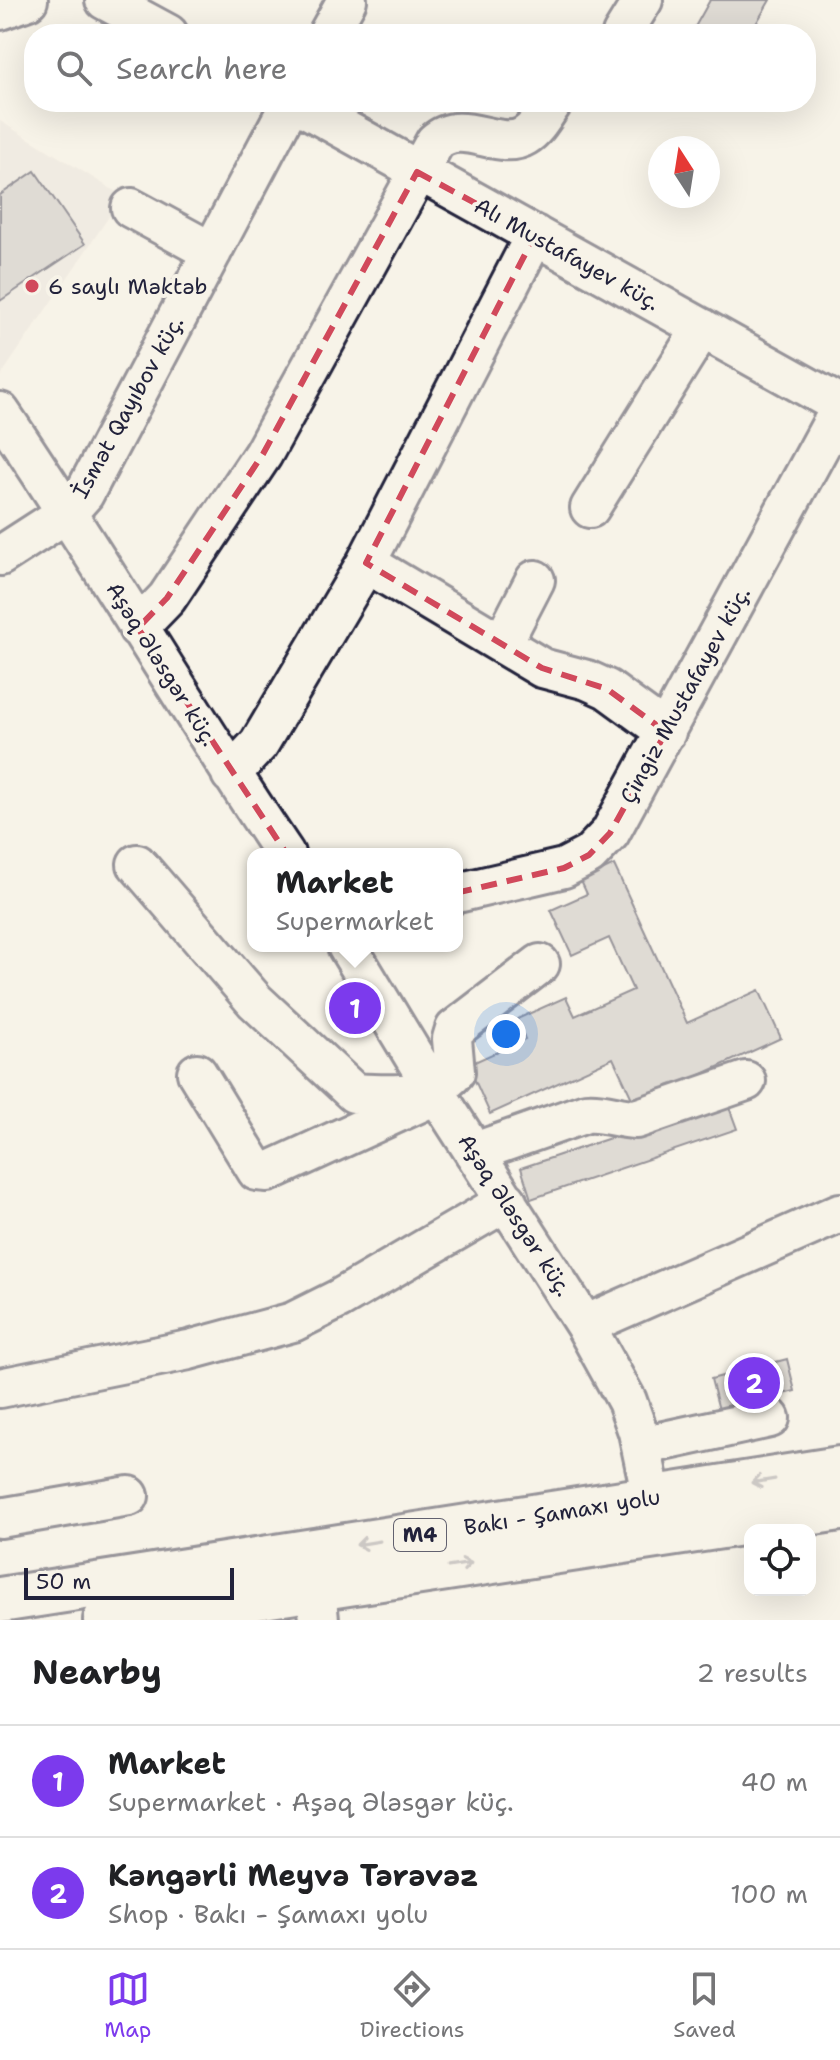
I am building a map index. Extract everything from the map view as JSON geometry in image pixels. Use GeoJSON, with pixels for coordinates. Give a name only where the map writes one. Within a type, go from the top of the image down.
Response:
{"type":"FeatureCollection","features":[{"type":"Feature","properties":{"kind":"highway","name":"Bakı - Şamaxı yolu"},"geometry":{"type":"LineString","coordinates":[[0,1600],[840,1469]]}},
{"type":"Feature","properties":{"kind":"highway","name":"Bakı - Şamaxı yolu"},"geometry":{"type":"LineString","coordinates":[[106,1620],[318,1604],[840,1508]]}},
{"type":"Feature","properties":{"kind":"street"},"geometry":{"type":"LineString","coordinates":[[0,10],[28,0]]}},
{"type":"Feature","properties":{"kind":"street"},"geometry":{"type":"LineString","coordinates":[[105,0],[149,24]]}},
{"type":"Feature","properties":{"kind":"street"},"geometry":{"type":"LineString","coordinates":[[334,24],[347,0]]}},
{"type":"Feature","properties":{"kind":"street"},"geometry":{"type":"LineString","coordinates":[[628,24],[643,0]]}},
{"type":"Feature","properties":{"kind":"street","name":"İsmət Qayıbov küç."},"geometry":{"type":"LineString","coordinates":[[0,556],[68,512],[84,494],[288,112]]}},
{"type":"Feature","properties":{"kind":"street","name":"Alı Mustafayev küç."},"geometry":{"type":"LineString","coordinates":[[311,112],[840,407]]}},
{"type":"Feature","properties":{"kind":"street"},"geometry":{"type":"LineString","coordinates":[[138,628],[167,598],[263,454],[435,142],[443,135],[456,132],[517,140],[528,135],[545,112]]}},
{"type":"Feature","properties":{"kind":"street"},"geometry":{"type":"LineString","coordinates":[[131,208],[212,252]]}},
{"type":"Feature","properties":{"kind":"street"},"geometry":{"type":"LineString","coordinates":[[231,774],[259,744],[366,563],[535,235]]}},
{"type":"Feature","properties":{"kind":"street"},"geometry":{"type":"LineString","coordinates":[[590,508],[702,328]]}},
{"type":"Feature","properties":{"kind":"street","name":"Çingiz Mustafayev küç."},"geometry":{"type":"LineString","coordinates":[[463,892],[564,868],[589,855],[610,833],[840,407]]}},
{"type":"Feature","properties":{"kind":"street","name":"Aşəq Ələsgər küç."},"geometry":{"type":"LineString","coordinates":[[2,421],[68,512],[138,628],[281,848]]}},
{"type":"Feature","properties":{"kind":"street"},"geometry":{"type":"LineString","coordinates":[[366,563],[542,668],[587,680],[607,689],[666,732]]}},
{"type":"Feature","properties":{"kind":"street"},"geometry":{"type":"LineString","coordinates":[[502,644],[535,580]]}},
{"type":"Feature","properties":{"kind":"street"},"geometry":{"type":"LineString","coordinates":[[137,864],[255,1001],[354,1093],[383,1095],[435,1091]]}},
{"type":"Feature","properties":{"kind":"street","name":"Aşəq Ələsgər küç."},"geometry":{"type":"LineString","coordinates":[[351,952],[435,1091],[585,1325],[627,1401],[652,1498]]}},
{"type":"Feature","properties":{"kind":"street"},"geometry":{"type":"LineString","coordinates":[[197,1073],[257,1171],[268,1172],[435,1091],[447,1082],[455,1072],[452,1039],[455,1029],[540,964]]}},
{"type":"Feature","properties":{"kind":"street"},"geometry":{"type":"LineString","coordinates":[[475,1152],[586,1113],[603,1111],[617,1119],[636,1119],[746,1081]]}},
{"type":"Feature","properties":{"kind":"street"},"geometry":{"type":"LineString","coordinates":[[0,1388],[189,1350],[293,1322],[339,1299],[507,1201]]}},
{"type":"Feature","properties":{"kind":"street"},"geometry":{"type":"LineString","coordinates":[[585,1325],[840,1213]]}},
{"type":"Feature","properties":{"kind":"street"},"geometry":{"type":"LineString","coordinates":[[641,1446],[770,1418]]}},
{"type":"Feature","properties":{"kind":"street"},"geometry":{"type":"LineString","coordinates":[[0,1518],[129,1496]]}},
{"type":"Feature","properties":{"kind":"highlighted area"},"geometry":{"type":"Polygon","coordinates":[[[417,172],[535,235],[366,563],[542,668],[607,689],[666,732],[610,833],[589,855],[564,868],[412,903],[344,941],[138,628],[167,598],[263,454],[417,172]]]}},
{"type":"Feature","properties":{"kind":"shaded area","name":"6 saylı Məktəb"},"geometry":{"type":"Polygon","coordinates":[[[0,121],[123,196],[0,377],[0,121]]]}},
{"type":"Feature","properties":{"kind":"building"},"geometry":{"type":"Polygon","coordinates":[[[710,0],[770,0],[756,24],[697,24],[710,0]]]}},
{"type":"Feature","properties":{"kind":"building"},"geometry":{"type":"Polygon","coordinates":[[[35,171],[85,244],[0,301],[0,195],[35,171]]]}},
{"type":"Feature","properties":{"kind":"building"},"geometry":{"type":"Polygon","coordinates":[[[614,865],[687,1023],[759,990],[781,1038],[635,1105],[613,1058],[490,1114],[468,1065],[525,1039],[517,1019],[566,997],[575,1016],[633,990],[609,938],[572,955],[551,910],[587,894],[581,881],[614,865]]]}},
{"type":"Feature","properties":{"kind":"building"},"geometry":{"type":"Polygon","coordinates":[[[726,1099],[737,1129],[531,1199],[521,1168],[726,1099]]]}},
{"type":"Feature","properties":{"kind":"building"},"geometry":{"type":"Polygon","coordinates":[[[787,1359],[795,1391],[719,1410],[711,1379],[787,1359]]]}},
{"type":"Feature","properties":{"kind":"place","name":"6 saylı Məktəb"},"geometry":{"type":"Point","coordinates":[32,286]}},
{"type":"Feature","properties":{"kind":"place","name":"Market"},"geometry":{"type":"Point","coordinates":[355,1008]}},
{"type":"Feature","properties":{"kind":"place","name":"Kəngərli Meyvə Tərəvəz"},"geometry":{"type":"Point","coordinates":[754,1383]}}]}
